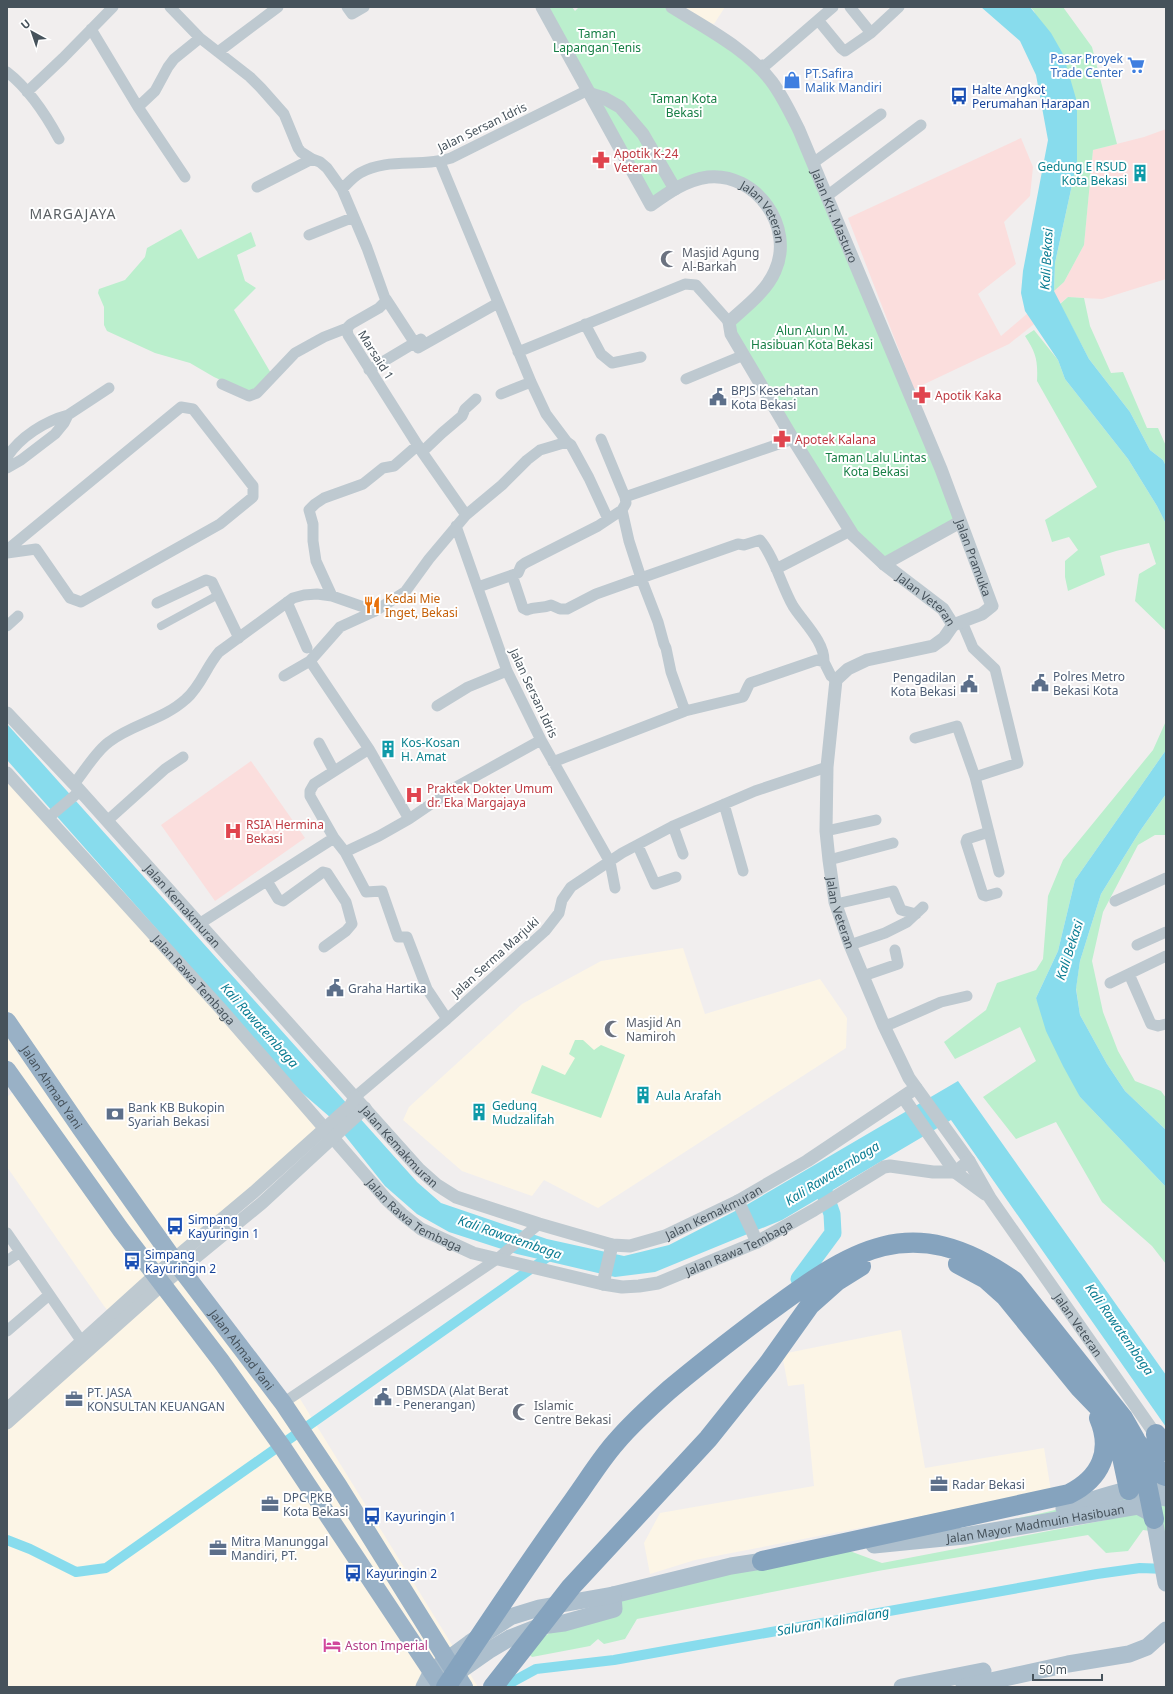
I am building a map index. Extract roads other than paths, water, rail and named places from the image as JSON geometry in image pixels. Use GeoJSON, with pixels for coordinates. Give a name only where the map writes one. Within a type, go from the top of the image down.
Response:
{"type":"FeatureCollection","features":[{"type":"Feature","properties":{"kind":"highway","name":"Jalan Ahmad Yani"},"geometry":{"type":"LineString","coordinates":[[7,1021],[177,1265],[284,1403],[338,1485],[453,1677]]}},
{"type":"Feature","properties":{"kind":"highway","name":"Jalan Ahmad Yani"},"geometry":{"type":"LineString","coordinates":[[10,1081],[221,1361],[283,1448],[442,1687]]}},
{"type":"Feature","properties":{"kind":"highway"},"geometry":{"type":"LineString","coordinates":[[453,1677],[542,1544],[616,1441],[651,1406],[736,1336],[829,1269],[861,1252],[879,1246],[925,1243],[945,1246],[970,1254],[997,1269],[1014,1281],[1122,1418],[1146,1455],[1166,1476]]}},
{"type":"Feature","properties":{"kind":"highway"},"geometry":{"type":"LineString","coordinates":[[493,1687],[572,1587],[708,1439],[768,1364],[799,1319],[823,1292],[850,1272],[867,1263],[902,1255],[924,1255],[945,1258],[968,1268],[986,1279],[1005,1296],[1078,1387],[1099,1419],[1103,1430],[1105,1444],[1104,1457],[1092,1479],[1069,1494],[762,1561]]}},
{"type":"Feature","properties":{"kind":"highway"},"geometry":{"type":"LineString","coordinates":[[1078,1387],[1107,1416],[1119,1443],[1153,1492]]}},
{"type":"Feature","properties":{"kind":"highway"},"geometry":{"type":"LineString","coordinates":[[1146,1455],[1152,1458],[1159,1452],[1156,1434]]}},
{"type":"Feature","properties":{"kind":"highway"},"geometry":{"type":"LineString","coordinates":[[1135,1439],[1153,1492],[1154,1520]]}},
{"type":"Feature","properties":{"kind":"main road","name":"Jalan Mayor Madmuin Hasibuan"},"geometry":{"type":"LineString","coordinates":[[453,1677],[510,1617],[539,1608],[613,1595],[731,1566],[824,1554],[887,1543],[1153,1492]]}},
{"type":"Feature","properties":{"kind":"main road","name":"Jalan Mayor Madmuin Hasibuan"},"geometry":{"type":"LineString","coordinates":[[887,1543],[964,1536],[1138,1506],[1149,1512],[1154,1520]]}},
{"type":"Feature","properties":{"kind":"main road"},"geometry":{"type":"LineString","coordinates":[[1154,1520],[1166,1583]]}},
{"type":"Feature","properties":{"kind":"main road"},"geometry":{"type":"LineString","coordinates":[[442,1687],[488,1651],[510,1638],[540,1626],[564,1623],[614,1609],[613,1595]]}},
{"type":"Feature","properties":{"kind":"main road"},"geometry":{"type":"LineString","coordinates":[[964,1687],[1068,1664],[1129,1654],[1147,1647],[1166,1630]]}},
{"type":"Feature","properties":{"kind":"main road"},"geometry":{"type":"LineString","coordinates":[[902,1687],[1013,1666],[1068,1664]]}},
{"type":"Feature","properties":{"kind":"main road"},"geometry":{"type":"LineString","coordinates":[[424,1687],[432,1671],[453,1677]]}},
{"type":"Feature","properties":{"kind":"street"},"geometry":{"type":"LineString","coordinates":[[27,92],[63,58],[112,7]]}},
{"type":"Feature","properties":{"kind":"street"},"geometry":{"type":"LineString","coordinates":[[170,7],[200,38],[250,77],[280,108],[288,121],[298,148],[312,159],[324,164],[342,189],[367,248],[386,299],[419,340],[418,348],[498,303]]}},
{"type":"Feature","properties":{"kind":"street"},"geometry":{"type":"LineString","coordinates":[[218,52],[278,7]]}},
{"type":"Feature","properties":{"kind":"street"},"geometry":{"type":"LineString","coordinates":[[347,7],[352,14],[364,7]]}},
{"type":"Feature","properties":{"kind":"street","name":"Jalan Veteran"},"geometry":{"type":"LineString","coordinates":[[542,7],[651,205],[686,182],[709,177],[726,178],[744,185],[759,195],[770,208],[776,222],[780,240],[779,257],[775,270],[764,289],[729,322],[731,334],[793,439],[850,531],[884,564],[943,609],[958,624],[944,638],[933,646],[867,660],[848,669],[836,680],[827,767],[826,831],[836,904],[850,945],[863,976],[912,1083],[966,1157],[990,1198],[1156,1434],[1166,1452]]}},
{"type":"Feature","properties":{"kind":"street","name":"Jalan KH. Masturo"},"geometry":{"type":"LineString","coordinates":[[672,7],[726,41],[758,66],[772,82],[783,99],[813,163],[941,469]]}},
{"type":"Feature","properties":{"kind":"street"},"geometry":{"type":"LineString","coordinates":[[758,66],[767,64],[833,7]]}},
{"type":"Feature","properties":{"kind":"street"},"geometry":{"type":"LineString","coordinates":[[850,7],[871,33]]}},
{"type":"Feature","properties":{"kind":"street"},"geometry":{"type":"LineString","coordinates":[[818,20],[845,51],[871,33],[899,7]]}},
{"type":"Feature","properties":{"kind":"street"},"geometry":{"type":"LineString","coordinates":[[91,29],[138,107],[185,177]]}},
{"type":"Feature","properties":{"kind":"street"},"geometry":{"type":"LineString","coordinates":[[138,107],[155,90],[174,59],[200,38]]}},
{"type":"Feature","properties":{"kind":"street"},"geometry":{"type":"LineString","coordinates":[[7,72],[27,92],[48,119],[59,139]]}},
{"type":"Feature","properties":{"kind":"street"},"geometry":{"type":"LineString","coordinates":[[590,92],[620,107],[643,134],[675,189]]}},
{"type":"Feature","properties":{"kind":"street","name":"Jalan Sersan Idris"},"geometry":{"type":"LineString","coordinates":[[342,189],[361,173],[376,166],[388,164],[440,162],[590,92]]}},
{"type":"Feature","properties":{"kind":"street"},"geometry":{"type":"LineString","coordinates":[[813,163],[881,114]]}},
{"type":"Feature","properties":{"kind":"street"},"geometry":{"type":"LineString","coordinates":[[827,196],[920,125]]}},
{"type":"Feature","properties":{"kind":"street"},"geometry":{"type":"LineString","coordinates":[[257,187],[312,159]]}},
{"type":"Feature","properties":{"kind":"street"},"geometry":{"type":"LineString","coordinates":[[440,162],[518,352],[546,414],[567,442],[571,445],[589,478],[608,519]]}},
{"type":"Feature","properties":{"kind":"street"},"geometry":{"type":"LineString","coordinates":[[309,235],[354,217]]}},
{"type":"Feature","properties":{"kind":"street"},"geometry":{"type":"LineString","coordinates":[[518,352],[685,284],[696,285],[729,322]]}},
{"type":"Feature","properties":{"kind":"street","name":"Marsaid 1"},"geometry":{"type":"LineString","coordinates":[[386,299],[379,308],[350,324],[347,328],[348,335],[420,449],[466,515]]}},
{"type":"Feature","properties":{"kind":"street"},"geometry":{"type":"LineString","coordinates":[[585,324],[601,354],[612,363],[641,357]]}},
{"type":"Feature","properties":{"kind":"street"},"geometry":{"type":"LineString","coordinates":[[222,384],[249,396],[257,393],[295,353],[324,337],[347,328]]}},
{"type":"Feature","properties":{"kind":"street"},"geometry":{"type":"LineString","coordinates":[[370,370],[419,340]]}},
{"type":"Feature","properties":{"kind":"street"},"geometry":{"type":"LineString","coordinates":[[686,379],[744,355]]}},
{"type":"Feature","properties":{"kind":"street"},"geometry":{"type":"LineString","coordinates":[[501,394],[531,382]]}},
{"type":"Feature","properties":{"kind":"street"},"geometry":{"type":"LineString","coordinates":[[7,457],[33,432],[56,418],[68,415],[109,388]]}},
{"type":"Feature","properties":{"kind":"street"},"geometry":{"type":"LineString","coordinates":[[332,596],[316,561],[313,541],[313,524],[309,510],[324,498],[363,484],[383,468],[394,466],[420,449],[462,416],[465,409],[476,399]]}},
{"type":"Feature","properties":{"kind":"street"},"geometry":{"type":"LineString","coordinates":[[7,550],[181,407],[193,409],[253,486],[253,497],[220,524],[81,602],[70,598],[36,549],[7,553]]}},
{"type":"Feature","properties":{"kind":"street"},"geometry":{"type":"LineString","coordinates":[[7,468],[54,434],[64,423],[68,415]]}},
{"type":"Feature","properties":{"kind":"street"},"geometry":{"type":"LineString","coordinates":[[478,588],[518,573],[521,566],[525,563],[583,534],[622,510],[626,502],[625,497],[601,439]]}},
{"type":"Feature","properties":{"kind":"street"},"geometry":{"type":"LineString","coordinates":[[625,497],[793,439]]}},
{"type":"Feature","properties":{"kind":"street"},"geometry":{"type":"LineString","coordinates":[[284,676],[310,661],[340,627],[375,611],[405,592],[429,559],[466,515],[540,450],[567,442]]}},
{"type":"Feature","properties":{"kind":"street","name":"Jalan Pramuka"},"geometry":{"type":"LineString","coordinates":[[941,469],[992,606],[982,614],[958,624]]}},
{"type":"Feature","properties":{"kind":"street"},"geometry":{"type":"LineString","coordinates":[[622,510],[629,541],[658,622],[666,648],[671,672],[685,710]]}},
{"type":"Feature","properties":{"kind":"street"},"geometry":{"type":"LineString","coordinates":[[884,564],[960,522]]}},
{"type":"Feature","properties":{"kind":"street","name":"Jalan Sersan Idris"},"geometry":{"type":"LineString","coordinates":[[456,526],[507,671],[541,740],[610,862],[615,888]]}},
{"type":"Feature","properties":{"kind":"street"},"geometry":{"type":"LineString","coordinates":[[776,569],[850,531]]}},
{"type":"Feature","properties":{"kind":"street"},"geometry":{"type":"LineString","coordinates":[[512,576],[523,608],[527,610],[534,606],[545,608],[551,605],[560,609],[567,609],[596,594],[732,546],[738,544],[744,545],[759,539],[762,541],[792,604],[816,639],[823,655],[824,662],[836,680]]}},
{"type":"Feature","properties":{"kind":"street"},"geometry":{"type":"LineString","coordinates":[[157,603],[206,580],[212,582],[239,638]]}},
{"type":"Feature","properties":{"kind":"street"},"geometry":{"type":"LineString","coordinates":[[50,816],[76,790],[107,743],[122,733],[163,715],[185,700],[199,686],[214,658],[219,652],[293,598],[317,594],[332,596],[375,611]]}},
{"type":"Feature","properties":{"kind":"street"},"geometry":{"type":"LineString","coordinates":[[161,626],[218,595]]}},
{"type":"Feature","properties":{"kind":"street"},"geometry":{"type":"LineString","coordinates":[[287,602],[307,648]]}},
{"type":"Feature","properties":{"kind":"street"},"geometry":{"type":"LineString","coordinates":[[7,626],[18,616]]}},
{"type":"Feature","properties":{"kind":"street"},"geometry":{"type":"LineString","coordinates":[[958,624],[973,648],[995,669],[1018,763],[975,777]]}},
{"type":"Feature","properties":{"kind":"street"},"geometry":{"type":"LineString","coordinates":[[553,762],[685,710],[742,697],[747,691],[747,687],[750,683],[756,680],[817,660],[824,662]]}},
{"type":"Feature","properties":{"kind":"street"},"geometry":{"type":"LineString","coordinates":[[310,661],[369,749],[409,819]]}},
{"type":"Feature","properties":{"kind":"street"},"geometry":{"type":"LineString","coordinates":[[437,706],[468,687],[507,671]]}},
{"type":"Feature","properties":{"kind":"street","name":"Jalan Kemakmuran"},"geometry":{"type":"LineString","coordinates":[[7,712],[76,790],[107,821],[357,1106],[437,1186],[456,1197],[535,1228],[611,1249],[630,1246],[665,1236],[739,1202],[906,1102],[912,1083]]}},
{"type":"Feature","properties":{"kind":"street"},"geometry":{"type":"LineString","coordinates":[[915,738],[957,726],[975,777],[999,872]]}},
{"type":"Feature","properties":{"kind":"street"},"geometry":{"type":"LineString","coordinates":[[345,852],[379,836],[409,819],[456,787],[541,740]]}},
{"type":"Feature","properties":{"kind":"street"},"geometry":{"type":"LineString","coordinates":[[319,743],[334,771]]}},
{"type":"Feature","properties":{"kind":"street"},"geometry":{"type":"LineString","coordinates":[[369,749],[314,784],[310,791],[310,796],[334,838],[345,852],[366,892],[382,892],[398,937],[407,937],[427,989],[446,1019]]}},
{"type":"Feature","properties":{"kind":"street"},"geometry":{"type":"LineString","coordinates":[[107,821],[165,770],[183,757]]}},
{"type":"Feature","properties":{"kind":"street","name":"Jalan Serma Marjuki"},"geometry":{"type":"LineString","coordinates":[[357,1106],[446,1019],[545,931],[559,913],[562,900],[571,887],[622,853],[638,846],[672,826],[755,791],[827,767]]}},
{"type":"Feature","properties":{"kind":"street","name":"Jalan Rawa Tembaga"},"geometry":{"type":"LineString","coordinates":[[7,773],[50,816],[221,1009],[333,1129],[386,1198],[402,1214],[421,1229],[473,1253],[500,1257],[515,1263],[547,1271],[622,1287],[658,1283],[756,1240],[814,1210],[884,1167],[890,1166],[933,1172],[952,1168]]}},
{"type":"Feature","properties":{"kind":"street"},"geometry":{"type":"LineString","coordinates":[[724,804],[743,871]]}},
{"type":"Feature","properties":{"kind":"street"},"geometry":{"type":"LineString","coordinates":[[826,831],[876,820]]}},
{"type":"Feature","properties":{"kind":"street"},"geometry":{"type":"LineString","coordinates":[[672,826],[683,854]]}},
{"type":"Feature","properties":{"kind":"street"},"geometry":{"type":"LineString","coordinates":[[989,832],[967,840],[966,842],[984,895],[986,896],[997,893]]}},
{"type":"Feature","properties":{"kind":"street"},"geometry":{"type":"LineString","coordinates":[[198,924],[334,838]]}},
{"type":"Feature","properties":{"kind":"street"},"geometry":{"type":"LineString","coordinates":[[829,860],[893,843]]}},
{"type":"Feature","properties":{"kind":"street"},"geometry":{"type":"LineString","coordinates":[[638,846],[655,884],[676,877]]}},
{"type":"Feature","properties":{"kind":"street"},"geometry":{"type":"LineString","coordinates":[[267,881],[278,899],[283,901],[315,876],[323,872],[327,873],[346,902],[352,924],[346,931],[324,947]]}},
{"type":"Feature","properties":{"kind":"street"},"geometry":{"type":"LineString","coordinates":[[1114,902],[1166,878]]}},
{"type":"Feature","properties":{"kind":"street"},"geometry":{"type":"LineString","coordinates":[[836,904],[892,890],[901,910],[920,910],[907,922],[896,928],[850,945]]}},
{"type":"Feature","properties":{"kind":"street"},"geometry":{"type":"LineString","coordinates":[[1137,945],[1166,932]]}},
{"type":"Feature","properties":{"kind":"street"},"geometry":{"type":"LineString","coordinates":[[863,976],[898,964],[895,950]]}},
{"type":"Feature","properties":{"kind":"street"},"geometry":{"type":"LineString","coordinates":[[1110,983],[1166,956]]}},
{"type":"Feature","properties":{"kind":"street"},"geometry":{"type":"LineString","coordinates":[[1129,974],[1151,1024],[1158,1026],[1166,1024]]}},
{"type":"Feature","properties":{"kind":"street"},"geometry":{"type":"LineString","coordinates":[[886,1028],[893,1023],[941,1002],[967,996]]}},
{"type":"Feature","properties":{"kind":"street","name":"Jalan Veteran"},"geometry":{"type":"LineString","coordinates":[[906,1102],[952,1168],[990,1198]]}},
{"type":"Feature","properties":{"kind":"street"},"geometry":{"type":"LineString","coordinates":[[177,1265],[253,1211],[357,1106]]}},
{"type":"Feature","properties":{"kind":"street"},"geometry":{"type":"LineString","coordinates":[[7,1409],[82,1342],[177,1265],[244,1201],[333,1129]]}},
{"type":"Feature","properties":{"kind":"street"},"geometry":{"type":"LineString","coordinates":[[952,1168],[966,1157]]}},
{"type":"Feature","properties":{"kind":"street"},"geometry":{"type":"LineString","coordinates":[[244,1201],[253,1211]]}},
{"type":"Feature","properties":{"kind":"street"},"geometry":{"type":"LineString","coordinates":[[739,1202],[756,1240]]}},
{"type":"Feature","properties":{"kind":"street"},"geometry":{"type":"LineString","coordinates":[[284,1403],[500,1257],[535,1228]]}},
{"type":"Feature","properties":{"kind":"street"},"geometry":{"type":"LineString","coordinates":[[7,1233],[82,1342]]}},
{"type":"Feature","properties":{"kind":"street"},"geometry":{"type":"LineString","coordinates":[[604,1282],[611,1249]]}},
{"type":"Feature","properties":{"kind":"street"},"geometry":{"type":"LineString","coordinates":[[7,1261],[20,1252]]}},
{"type":"Feature","properties":{"kind":"street"},"geometry":{"type":"LineString","coordinates":[[7,1423],[159,1280]]}},
{"type":"Feature","properties":{"kind":"street"},"geometry":{"type":"LineString","coordinates":[[7,1331],[49,1295]]}},
{"type":"Feature","properties":{"kind":"water","name":"Kali Bekasi"},"geometry":{"type":"Polygon","coordinates":[[[981,7],[1030,7],[1051,33],[1063,54],[1077,102],[1077,162],[1055,263],[1054,291],[1089,359],[1130,412],[1150,450],[1163,460],[1166,466],[1166,524],[1157,506],[1128,459],[1065,379],[1058,360],[1025,311],[1021,293],[1023,271],[1048,140],[1036,75],[1020,41],[981,7]]]}},
{"type":"Feature","properties":{"kind":"water","name":"Kali Rawatembaga"},"geometry":{"type":"Polygon","coordinates":[[[7,724],[417,1182],[441,1203],[547,1239],[624,1256],[669,1245],[743,1207],[958,1081],[1166,1375],[1166,1427],[951,1120],[782,1220],[655,1272],[615,1277],[517,1254],[449,1232],[417,1214],[385,1186],[331,1118],[300,1091],[7,760],[7,724]]]}},
{"type":"Feature","properties":{"kind":"water","name":"Kali Bekasi"},"geometry":{"type":"Polygon","coordinates":[[[1166,750],[1166,794],[1140,831],[1101,894],[1080,961],[1076,989],[1080,1015],[1107,1064],[1125,1091],[1166,1130],[1166,1187],[1080,1097],[1046,1031],[1036,998],[1058,951],[1075,880],[1166,750]]]}},
{"type":"Feature","properties":{"kind":"waterway","name":"Kali Rawatembaga"},"geometry":{"type":"LineString","coordinates":[[799,1279],[833,1233],[832,1214],[820,1180]]}},
{"type":"Feature","properties":{"kind":"waterway","name":"Kali Rawatembaga"},"geometry":{"type":"LineString","coordinates":[[7,1540],[30,1549],[76,1572],[106,1568],[552,1254]]}},
{"type":"Feature","properties":{"kind":"waterway","name":"Saluran Kalimalang"},"geometry":{"type":"LineString","coordinates":[[503,1687],[536,1669],[614,1660],[1097,1574],[1140,1568],[1166,1569]]}},
{"type":"Feature","properties":{"kind":"place","name":"Pasar Proyek Trade Center"},"geometry":{"type":"Point","coordinates":[1136,65]}},
{"type":"Feature","properties":{"kind":"place","name":"PT.Safira Malik Mandiri"},"geometry":{"type":"Point","coordinates":[792,80]}},
{"type":"Feature","properties":{"kind":"place","name":"Halte Angkot Perumahan Harapan"},"geometry":{"type":"Point","coordinates":[959,96]}},
{"type":"Feature","properties":{"kind":"place","name":"Apotik K-24 Veteran"},"geometry":{"type":"Point","coordinates":[601,160]}},
{"type":"Feature","properties":{"kind":"place","name":"Gedung E RSUD Kota Bekasi"},"geometry":{"type":"Point","coordinates":[1140,173]}},
{"type":"Feature","properties":{"kind":"place","name":"Masjid Agung Al-Barkah"},"geometry":{"type":"Point","coordinates":[669,259]}},
{"type":"Feature","properties":{"kind":"place","name":"Apotik Kaka"},"geometry":{"type":"Point","coordinates":[922,395]}},
{"type":"Feature","properties":{"kind":"place","name":"BPJS Kesehatan Kota Bekasi"},"geometry":{"type":"Point","coordinates":[718,397]}},
{"type":"Feature","properties":{"kind":"place","name":"Apotek Kalana"},"geometry":{"type":"Point","coordinates":[782,439]}},
{"type":"Feature","properties":{"kind":"place","name":"Kedai Mie Inget, Bekasi"},"geometry":{"type":"Point","coordinates":[372,605]}},
{"type":"Feature","properties":{"kind":"place","name":"Polres Metro Bekasi Kota"},"geometry":{"type":"Point","coordinates":[1040,683]}},
{"type":"Feature","properties":{"kind":"place","name":"Pengadilan Kota Bekasi"},"geometry":{"type":"Point","coordinates":[969,684]}},
{"type":"Feature","properties":{"kind":"place","name":"Kos-Kosan H. Amat"},"geometry":{"type":"Point","coordinates":[388,749]}},
{"type":"Feature","properties":{"kind":"place","name":"Praktek Dokter Umum dr. Eka Margajaya"},"geometry":{"type":"Point","coordinates":[414,795]}},
{"type":"Feature","properties":{"kind":"place","name":"RSIA Hermina Bekasi"},"geometry":{"type":"Point","coordinates":[233,831]}},
{"type":"Feature","properties":{"kind":"place","name":"Graha Hartika"},"geometry":{"type":"Point","coordinates":[335,988]}},
{"type":"Feature","properties":{"kind":"place","name":"Masjid An Namiroh"},"geometry":{"type":"Point","coordinates":[613,1029]}},
{"type":"Feature","properties":{"kind":"place","name":"Aula Arafah"},"geometry":{"type":"Point","coordinates":[643,1095]}},
{"type":"Feature","properties":{"kind":"place","name":"Gedung Mudzalifah"},"geometry":{"type":"Point","coordinates":[479,1112]}},
{"type":"Feature","properties":{"kind":"place","name":"Bank KB Bukopin Syariah Bekasi"},"geometry":{"type":"Point","coordinates":[115,1114]}},
{"type":"Feature","properties":{"kind":"place","name":"Simpang Kayuringin 1"},"geometry":{"type":"Point","coordinates":[175,1226]}},
{"type":"Feature","properties":{"kind":"place","name":"Simpang Kayuringin 2"},"geometry":{"type":"Point","coordinates":[132,1261]}},
{"type":"Feature","properties":{"kind":"place","name":"DBMSDA (Alat Berat - Penerangan)"},"geometry":{"type":"Point","coordinates":[383,1397]}},
{"type":"Feature","properties":{"kind":"place","name":"PT. JASA KONSULTAN KEUANGAN"},"geometry":{"type":"Point","coordinates":[74,1399]}},
{"type":"Feature","properties":{"kind":"place","name":"Islamic Centre Bekasi"},"geometry":{"type":"Point","coordinates":[521,1412]}},
{"type":"Feature","properties":{"kind":"place","name":"Radar Bekasi"},"geometry":{"type":"Point","coordinates":[939,1484]}},
{"type":"Feature","properties":{"kind":"place","name":"DPC PKB Kota Bekasi"},"geometry":{"type":"Point","coordinates":[270,1504]}},
{"type":"Feature","properties":{"kind":"place","name":"Kayuringin 1"},"geometry":{"type":"Point","coordinates":[372,1516]}},
{"type":"Feature","properties":{"kind":"place","name":"Mitra Manunggal Mandiri, PT."},"geometry":{"type":"Point","coordinates":[218,1548]}},
{"type":"Feature","properties":{"kind":"place","name":"Kayuringin 2"},"geometry":{"type":"Point","coordinates":[353,1573]}},
{"type":"Feature","properties":{"kind":"place","name":"Aston Imperial"},"geometry":{"type":"Point","coordinates":[332,1645]}},
{"type":"Feature","properties":{"kind":"district","name":"MARGAJAYA"},"geometry":{"type":"Point","coordinates":[73,213]}},
{"type":"Feature","properties":{"kind":"park label","name":"Taman Lapangan Tenis"},"geometry":{"type":"Point","coordinates":[597,40]}},
{"type":"Feature","properties":{"kind":"park label","name":"Taman Kota Bekasi"},"geometry":{"type":"Point","coordinates":[684,105]}},
{"type":"Feature","properties":{"kind":"park label","name":"Alun Alun M. Hasibuan Kota Bekasi"},"geometry":{"type":"Point","coordinates":[812,337]}},
{"type":"Feature","properties":{"kind":"park label","name":"Taman Lalu Lintas Kota Bekasi"},"geometry":{"type":"Point","coordinates":[876,464]}}]}
